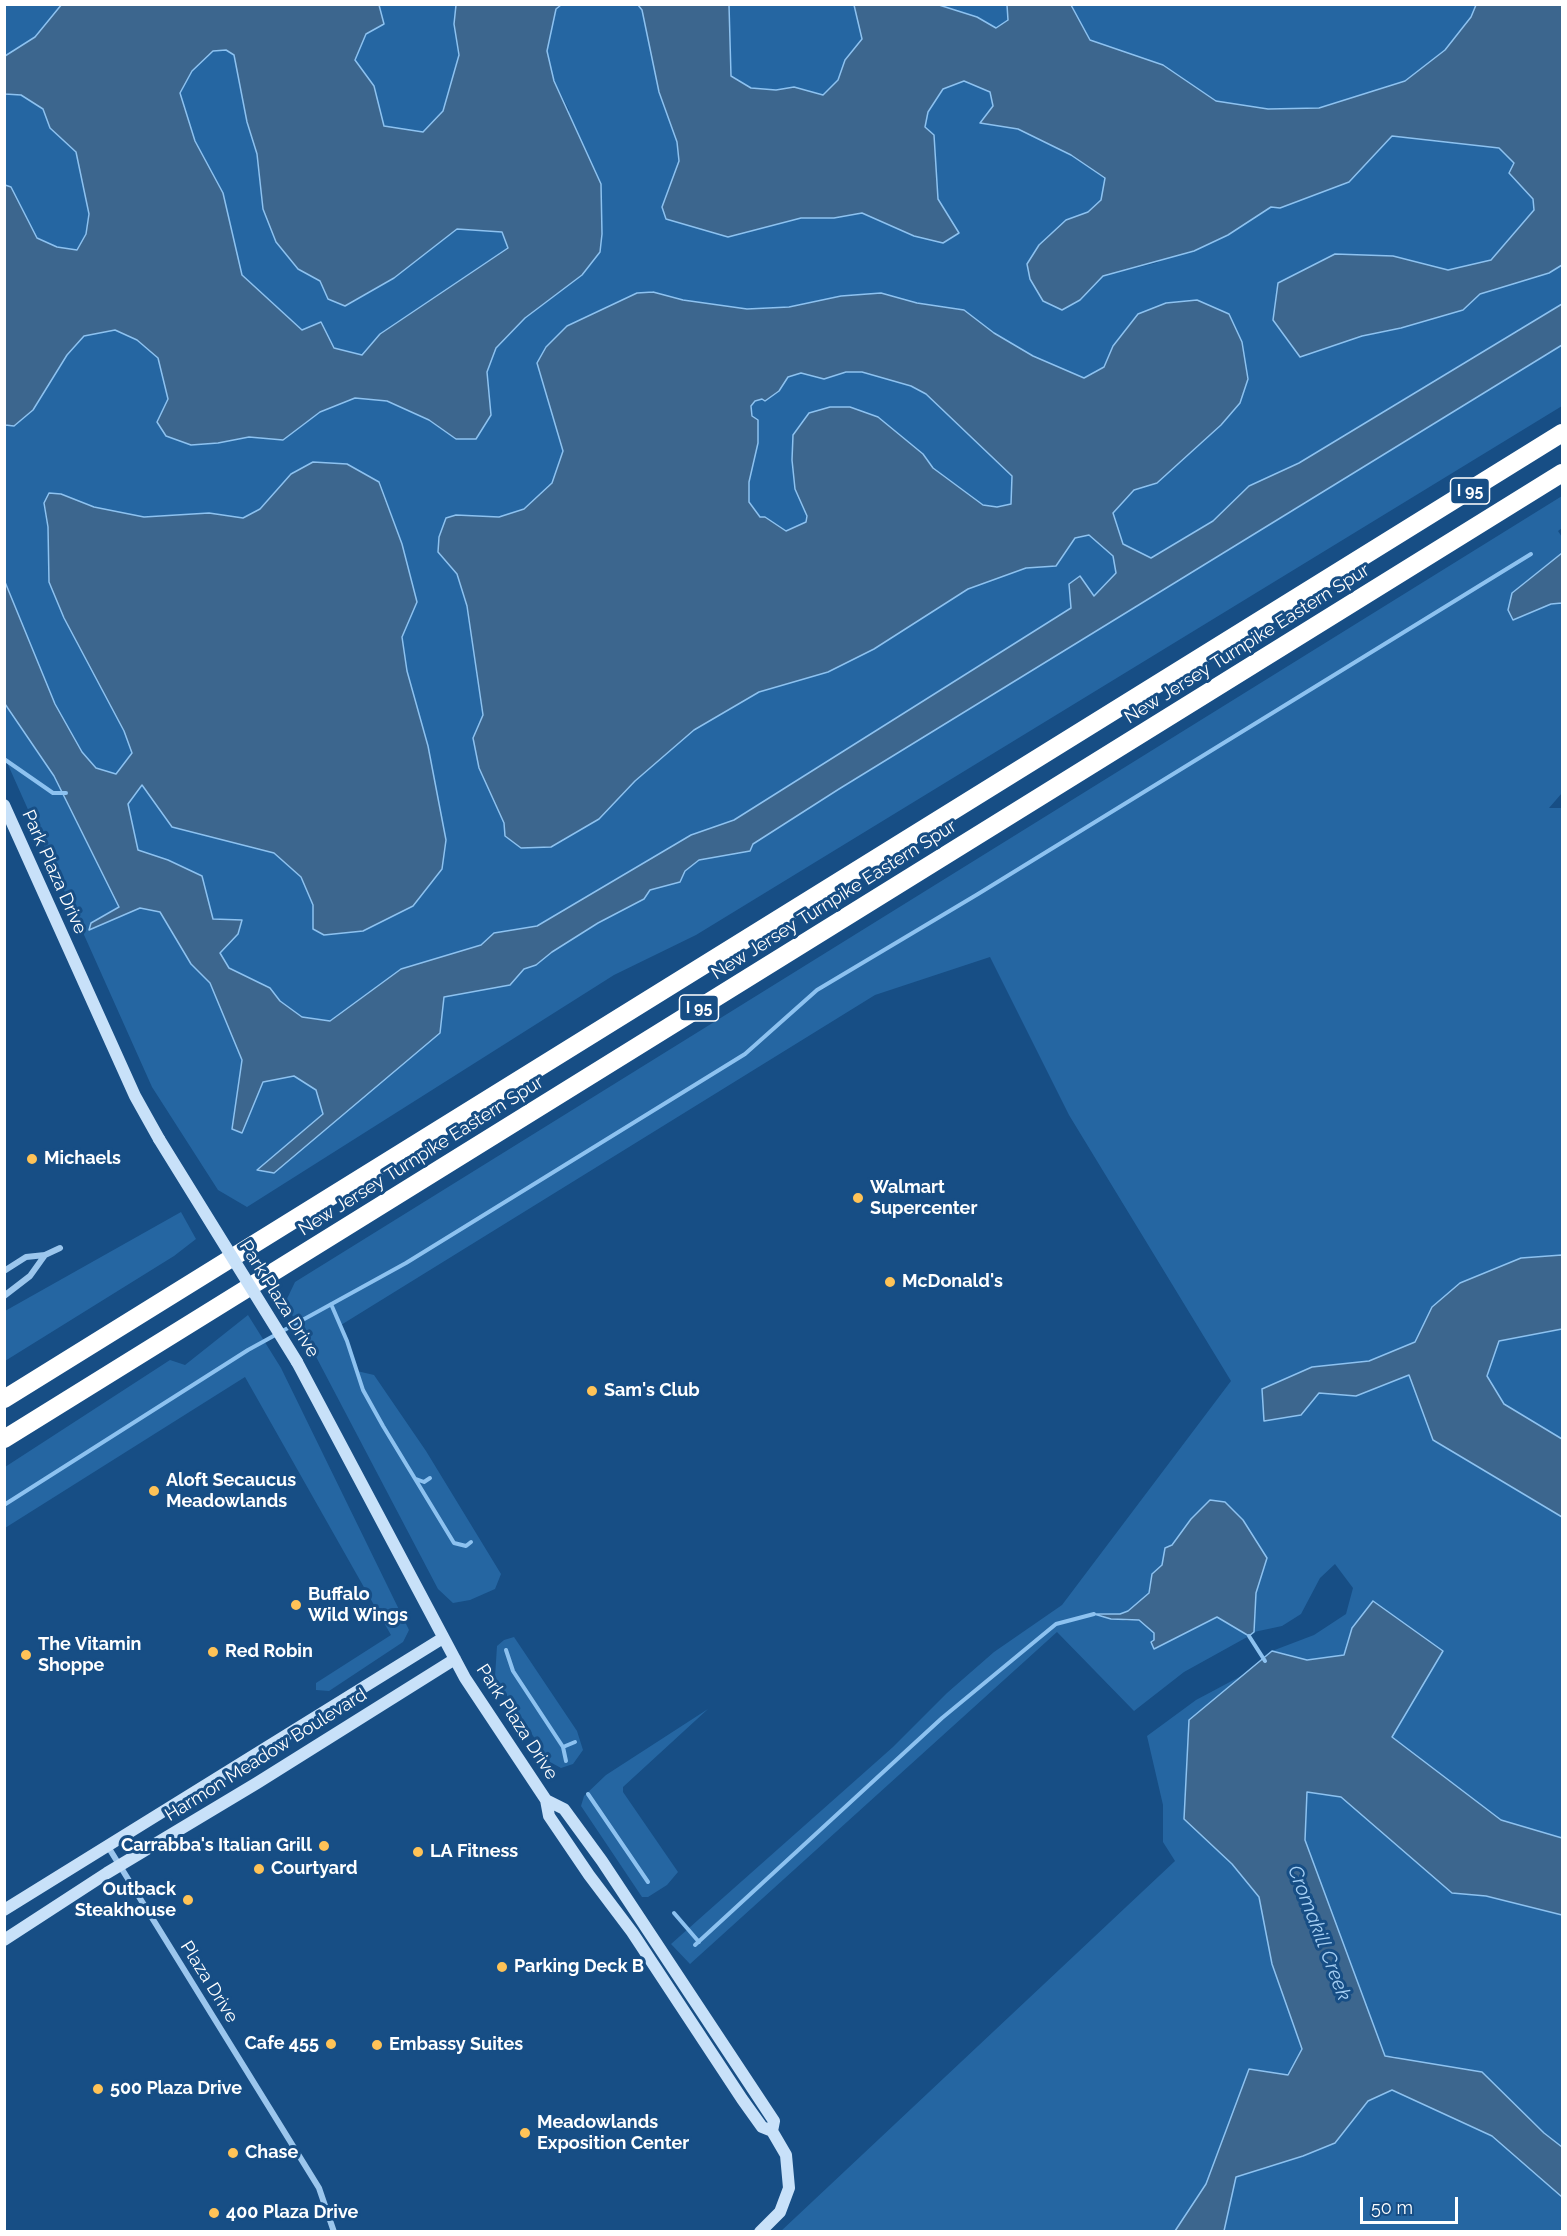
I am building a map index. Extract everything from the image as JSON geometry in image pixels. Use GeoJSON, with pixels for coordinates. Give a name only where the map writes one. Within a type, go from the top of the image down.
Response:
{"type":"FeatureCollection","features":[{"type":"Feature","properties":{"kind":"highway","name":"New Jersey Turnpike Eastern Spur"},"geometry":{"type":"LineString","coordinates":[[4,1399],[1563,433]]}},
{"type":"Feature","properties":{"kind":"highway","name":"New Jersey Turnpike Eastern Spur"},"geometry":{"type":"LineString","coordinates":[[4,1438],[1563,472]]}},
{"type":"Feature","properties":{"kind":"street","name":"Park Plaza Drive"},"geometry":{"type":"LineString","coordinates":[[4,805],[135,1096],[159,1139],[297,1362],[455,1659],[546,1800],[549,1816],[590,1877],[632,1932],[736,2091],[762,2127],[772,2131],[786,2155],[789,2188],[780,2212],[760,2232]]}},
{"type":"Feature","properties":{"kind":"street"},"geometry":{"type":"LineString","coordinates":[[4,1271],[26,1257],[45,1255],[60,1248]]}},
{"type":"Feature","properties":{"kind":"street"},"geometry":{"type":"LineString","coordinates":[[4,1296],[30,1276],[45,1255]]}},
{"type":"Feature","properties":{"kind":"street","name":"Harmon Meadow Boulevard"},"geometry":{"type":"LineString","coordinates":[[4,1910],[443,1638]]}},
{"type":"Feature","properties":{"kind":"street","name":"Harmon Meadow Boulevard"},"geometry":{"type":"LineString","coordinates":[[4,1940],[119,1865],[257,1783],[455,1659]]}},
{"type":"Feature","properties":{"kind":"street","name":"Park Plaza Drive"},"geometry":{"type":"LineString","coordinates":[[546,1800],[564,1809],[642,1920],[774,2121],[772,2131]]}},
{"type":"Feature","properties":{"kind":"street","name":"Plaza Drive"},"geometry":{"type":"LineString","coordinates":[[106,1845],[319,2188],[334,2232]]}},
{"type":"Feature","properties":{"kind":"street"},"geometry":{"type":"LineString","coordinates":[[632,1932],[642,1920]]}},
{"type":"Feature","properties":{"kind":"shaded area"},"geometry":{"type":"Polygon","coordinates":[[[5,5],[62,5],[35,37],[5,56],[5,5]]]}},
{"type":"Feature","properties":{"kind":"shaded area"},"geometry":{"type":"Polygon","coordinates":[[[379,5],[456,5],[454,24],[459,55],[443,111],[423,132],[384,127],[374,86],[355,60],[366,34],[384,24],[379,5]]]}},
{"type":"Feature","properties":{"kind":"shaded area"},"geometry":{"type":"Polygon","coordinates":[[[561,5],[638,5],[642,10],[659,92],[677,142],[679,161],[662,207],[666,219],[728,237],[801,218],[834,218],[862,213],[914,236],[952,221],[938,199],[934,135],[925,127],[928,112],[943,89],[964,81],[990,92],[993,106],[980,123],[1018,129],[1071,155],[1106,178],[1101,200],[1088,212],[1066,220],[1039,245],[1080,300],[1103,276],[1156,263],[1271,207],[1349,182],[1392,136],[1499,148],[1514,163],[1509,173],[1533,199],[1534,210],[1491,260],[1448,270],[1393,256],[1362,336],[1401,328],[1463,310],[1480,294],[1549,273],[1562,265],[1562,304],[1299,463],[1249,486],[1213,521],[1151,558],[1123,544],[1113,513],[1134,490],[1157,483],[1221,425],[1240,403],[1113,346],[1104,367],[1084,378],[1033,356],[994,333],[964,310],[917,303],[881,294],[841,296],[789,307],[747,309],[683,300],[653,292],[537,363],[563,451],[552,483],[524,509],[499,517],[456,515],[438,551],[457,574],[467,606],[483,716],[473,738],[479,768],[504,823],[505,836],[599,819],[635,781],[694,730],[759,692],[828,672],[874,649],[968,589],[1026,568],[1056,566],[1075,538],[1089,535],[1113,556],[1116,573],[1094,596],[1080,576],[1069,584],[1071,608],[734,820],[691,835],[537,926],[494,933],[481,945],[401,969],[330,1021],[302,1017],[280,1001],[270,988],[229,968],[219,953],[238,934],[213,919],[202,876],[168,860],[138,850],[128,804],[141,784],[172,827],[274,853],[301,877],[314,905],[313,929],[446,840],[428,746],[407,671],[402,637],[417,602],[402,544],[380,482],[291,474],[260,509],[243,519],[209,513],[144,517],[94,507],[61,494],[44,503],[48,527],[49,582],[64,618],[124,731],[132,753],[116,774],[96,768],[82,752],[55,704],[5,582],[4,425],[14,426],[33,410],[67,355],[84,336],[115,330],[137,340],[158,358],[168,399],[218,443],[249,437],[283,439],[320,412],[355,398],[387,401],[429,420],[456,439],[491,415],[487,372],[496,348],[525,318],[552,297],[569,110],[554,81],[547,51],[556,9],[561,5]]]}},
{"type":"Feature","properties":{"kind":"shaded area"},"geometry":{"type":"Polygon","coordinates":[[[729,5],[854,5],[862,39],[845,60],[838,80],[823,95],[794,87],[776,90],[751,88],[731,75],[729,5]]]}},
{"type":"Feature","properties":{"kind":"shaded area"},"geometry":{"type":"Polygon","coordinates":[[[939,5],[1007,5],[1008,20],[996,28],[977,17],[939,5]]]}},
{"type":"Feature","properties":{"kind":"shaded area"},"geometry":{"type":"Polygon","coordinates":[[[1071,5],[1476,5],[1471,17],[1445,50],[1405,81],[1319,108],[1268,109],[1216,101],[1163,65],[1090,40],[1071,5]]]}},
{"type":"Feature","properties":{"kind":"shaded area"},"geometry":{"type":"Polygon","coordinates":[[[226,50],[234,55],[247,122],[257,154],[263,209],[298,269],[320,281],[346,306],[394,278],[457,229],[502,232],[508,248],[380,334],[362,355],[334,348],[321,322],[303,330],[242,276],[223,193],[195,141],[180,93],[192,71],[213,51],[226,50]]]}},
{"type":"Feature","properties":{"kind":"shaded area"},"geometry":{"type":"Polygon","coordinates":[[[4,94],[21,95],[43,109],[50,128],[76,152],[89,214],[86,234],[77,250],[57,247],[37,238],[11,187],[5,185],[4,94]]]}},
{"type":"Feature","properties":{"kind":"shaded area"},"geometry":{"type":"Polygon","coordinates":[[[1562,345],[1562,406],[696,935],[614,975],[247,1207],[218,1190],[152,1087],[5,758],[4,704],[54,776],[120,908],[91,923],[89,930],[140,908],[160,912],[191,964],[210,983],[242,1060],[232,1129],[242,1133],[263,1082],[294,1076],[316,1089],[323,1114],[257,1170],[274,1173],[444,997],[510,985],[524,969],[536,965],[598,923],[644,899],[650,890],[680,882],[685,871],[699,860],[750,851],[753,844],[839,789],[1562,345]]]}},
{"type":"Feature","properties":{"kind":"shaded area"},"geometry":{"type":"Polygon","coordinates":[[[846,372],[861,372],[911,386],[926,394],[1012,476],[1011,504],[997,507],[983,505],[933,468],[923,454],[792,460],[795,488],[807,516],[806,522],[786,531],[765,517],[760,517],[749,502],[749,482],[758,443],[751,406],[755,401],[779,391],[787,377],[801,373],[824,379],[846,372]]]}},
{"type":"Feature","properties":{"kind":"shaded area"},"geometry":{"type":"Polygon","coordinates":[[[1562,496],[1562,528],[1558,531],[1562,537],[1562,553],[1512,593],[1514,620],[1551,604],[1562,603],[1562,793],[1549,808],[1562,808],[1562,1255],[1521,1258],[1432,1307],[1415,1342],[1369,1361],[1312,1367],[1262,1389],[1264,1421],[1301,1415],[1319,1393],[1356,1396],[1409,1375],[1433,1440],[1562,1517],[1562,1838],[1501,1820],[1392,1737],[1442,1651],[1352,1628],[1344,1655],[1307,1660],[1272,1651],[1314,1635],[1346,1614],[1353,1588],[1335,1564],[1320,1578],[1301,1614],[1282,1626],[1254,1632],[1256,1593],[1267,1558],[1243,1520],[1225,1502],[1210,1501],[1191,1519],[1171,1545],[1165,1548],[1162,1565],[1150,1583],[1149,1593],[1128,1611],[1120,1614],[1095,1613],[1127,1621],[1139,1620],[1146,1624],[1154,1633],[1154,1649],[1217,1617],[1249,1636],[1184,1672],[1134,1711],[1057,1632],[690,1964],[671,1944],[893,1747],[947,1693],[994,1652],[1062,1605],[1231,1381],[1069,1115],[990,957],[875,995],[341,1325],[357,1371],[374,1375],[426,1451],[501,1574],[495,1589],[470,1600],[453,1603],[438,1589],[312,1349],[285,1303],[295,1282],[1562,496]]]}},
{"type":"Feature","properties":{"kind":"shaded area"},"geometry":{"type":"Polygon","coordinates":[[[181,1212],[196,1239],[174,1256],[5,1361],[5,1311],[181,1212]]]}},
{"type":"Feature","properties":{"kind":"shaded area"},"geometry":{"type":"Polygon","coordinates":[[[248,1315],[281,1368],[409,1630],[403,1642],[329,1691],[316,1690],[316,1683],[391,1635],[245,1377],[5,1528],[5,1467],[170,1360],[185,1365],[248,1315]]]}},
{"type":"Feature","properties":{"kind":"shaded area"},"geometry":{"type":"Polygon","coordinates":[[[1562,1329],[1562,1439],[1504,1404],[1487,1376],[1498,1341],[1562,1329]]]}},
{"type":"Feature","properties":{"kind":"shaded area"},"geometry":{"type":"Polygon","coordinates":[[[514,1637],[577,1731],[583,1750],[573,1764],[561,1768],[550,1762],[495,1677],[497,1646],[504,1640],[514,1637]]]}},
{"type":"Feature","properties":{"kind":"shaded area"},"geometry":{"type":"Polygon","coordinates":[[[1243,1675],[1189,1720],[1232,1864],[1259,1897],[1272,1964],[1302,2049],[1288,2075],[1249,2069],[1206,2184],[1175,2231],[780,2232],[1175,1861],[1163,1842],[1163,1805],[1147,1736],[1196,1700],[1243,1675]]]}},
{"type":"Feature","properties":{"kind":"shaded area"},"geometry":{"type":"Polygon","coordinates":[[[708,1709],[623,1787],[623,1792],[678,1872],[667,1885],[648,1897],[642,1897],[581,1806],[584,1796],[606,1775],[708,1709]]]}},
{"type":"Feature","properties":{"kind":"shaded area"},"geometry":{"type":"Polygon","coordinates":[[[1307,1792],[1341,1797],[1452,1893],[1486,1896],[1562,1915],[1562,2147],[1544,2133],[1394,2056],[1385,2056],[1305,1840],[1307,1792]]]}},
{"type":"Feature","properties":{"kind":"shaded area"},"geometry":{"type":"Polygon","coordinates":[[[1392,2090],[1492,2136],[1562,2197],[1562,2231],[1224,2232],[1236,2177],[1303,2156],[1335,2143],[1368,2101],[1392,2090]]]}},
{"type":"Feature","properties":{"kind":"water"},"geometry":{"type":"Polygon","coordinates":[[[62,4],[379,5],[384,24],[366,34],[355,60],[374,86],[384,126],[423,132],[443,111],[459,55],[454,24],[456,5],[561,5],[556,9],[547,51],[554,81],[601,184],[600,252],[582,275],[525,318],[496,348],[487,372],[491,415],[476,439],[456,439],[429,420],[387,401],[355,398],[320,412],[283,440],[249,437],[191,445],[166,436],[157,422],[168,399],[158,358],[137,340],[115,330],[84,336],[67,355],[33,410],[14,426],[5,425],[5,185],[11,187],[37,238],[57,247],[77,250],[86,234],[89,214],[76,152],[50,128],[43,109],[21,95],[5,94],[5,56],[35,37],[62,4]],[[226,50],[213,51],[192,71],[180,93],[195,141],[223,193],[242,275],[302,330],[321,322],[334,348],[362,355],[380,334],[508,248],[502,232],[457,229],[394,278],[345,306],[328,299],[320,281],[298,269],[276,242],[263,209],[257,154],[247,122],[234,55],[226,50]]]}},
{"type":"Feature","properties":{"kind":"water"},"geometry":{"type":"Polygon","coordinates":[[[638,5],[729,5],[731,76],[751,88],[776,90],[794,87],[823,95],[838,80],[845,60],[862,39],[854,5],[939,5],[977,17],[996,28],[1008,20],[1007,5],[1071,5],[1090,40],[1163,65],[1216,101],[1268,109],[1319,108],[1405,81],[1445,50],[1471,17],[1476,5],[1562,5],[1562,265],[1549,273],[1480,294],[1463,310],[1401,328],[1362,336],[1300,357],[1273,320],[1278,283],[1335,254],[1393,256],[1448,270],[1491,260],[1534,210],[1533,199],[1509,173],[1514,163],[1499,148],[1392,136],[1349,182],[1280,208],[1271,207],[1228,235],[1194,251],[1103,276],[1080,300],[1062,310],[1043,301],[1030,279],[1027,264],[1039,245],[1066,220],[1088,212],[1101,200],[1105,178],[1071,155],[1018,129],[980,123],[993,106],[990,92],[964,81],[943,89],[928,112],[925,127],[934,135],[938,199],[959,233],[943,243],[914,236],[862,213],[834,218],[801,218],[728,237],[666,219],[662,207],[679,161],[677,142],[659,92],[642,10],[638,5]]]}},
{"type":"Feature","properties":{"kind":"water"},"geometry":{"type":"Polygon","coordinates":[[[653,292],[683,300],[747,309],[789,307],[841,296],[881,293],[917,303],[964,310],[994,333],[1033,356],[1084,378],[1104,367],[1113,346],[1138,314],[1166,303],[1197,300],[1229,314],[1242,342],[1248,379],[1240,403],[1221,425],[1157,483],[1134,490],[1113,513],[1123,544],[1151,558],[1213,521],[1249,486],[1299,463],[1562,304],[1562,345],[839,789],[753,844],[750,851],[699,860],[685,871],[680,882],[650,890],[644,899],[598,923],[536,965],[524,969],[510,985],[444,997],[440,1033],[274,1173],[257,1170],[323,1114],[316,1090],[294,1076],[263,1082],[242,1133],[232,1129],[242,1060],[210,983],[191,964],[160,912],[140,908],[89,930],[91,923],[119,907],[54,776],[5,704],[5,582],[55,704],[82,752],[96,768],[116,774],[132,753],[124,731],[64,618],[49,582],[48,527],[44,503],[49,493],[61,494],[94,507],[144,517],[209,513],[243,518],[260,509],[291,474],[313,462],[347,464],[379,482],[402,544],[417,602],[402,637],[407,671],[428,746],[446,840],[442,869],[413,906],[363,931],[324,935],[313,929],[313,905],[301,877],[274,853],[172,827],[142,785],[128,804],[138,850],[168,860],[202,876],[213,919],[242,920],[238,934],[220,953],[229,968],[270,988],[280,1001],[302,1017],[330,1021],[401,969],[481,945],[494,933],[537,926],[691,835],[734,820],[1071,608],[1069,584],[1080,576],[1094,596],[1116,573],[1113,556],[1089,535],[1075,538],[1056,566],[1026,568],[968,589],[874,649],[828,672],[759,692],[694,730],[635,781],[599,819],[551,847],[521,848],[505,836],[504,823],[479,768],[473,738],[483,715],[467,606],[457,574],[438,552],[439,537],[446,518],[456,515],[499,517],[524,509],[552,483],[563,451],[537,363],[546,347],[567,326],[637,293],[653,292]],[[846,372],[824,379],[801,373],[788,377],[779,391],[765,401],[762,399],[755,401],[751,406],[752,416],[758,420],[758,443],[749,482],[749,502],[760,517],[765,517],[786,531],[806,522],[807,516],[795,489],[792,460],[793,435],[809,413],[830,407],[850,407],[878,417],[923,454],[933,468],[983,505],[997,507],[1011,504],[1012,476],[926,394],[911,386],[862,372],[846,372]]]}},
{"type":"Feature","properties":{"kind":"water"},"geometry":{"type":"Polygon","coordinates":[[[1562,553],[1562,603],[1551,604],[1513,620],[1508,610],[1512,593],[1562,553]]]}},
{"type":"Feature","properties":{"kind":"water"},"geometry":{"type":"Polygon","coordinates":[[[1562,1255],[1562,1329],[1499,1341],[1487,1376],[1504,1404],[1562,1439],[1562,1517],[1433,1440],[1409,1375],[1356,1396],[1319,1393],[1301,1415],[1264,1421],[1262,1389],[1312,1367],[1369,1361],[1415,1342],[1432,1307],[1460,1283],[1521,1258],[1562,1255]]]}},
{"type":"Feature","properties":{"kind":"water"},"geometry":{"type":"Polygon","coordinates":[[[1210,1500],[1225,1502],[1243,1520],[1267,1558],[1256,1593],[1254,1632],[1249,1636],[1217,1617],[1154,1649],[1151,1642],[1154,1640],[1154,1633],[1139,1620],[1111,1619],[1094,1614],[1120,1614],[1128,1611],[1149,1593],[1152,1574],[1162,1565],[1165,1548],[1172,1545],[1191,1519],[1210,1500]]]}},
{"type":"Feature","properties":{"kind":"water","name":"Cromakill Creek"},"geometry":{"type":"Polygon","coordinates":[[[1373,1601],[1443,1651],[1392,1737],[1501,1820],[1562,1838],[1562,1915],[1486,1896],[1452,1893],[1341,1797],[1307,1792],[1305,1840],[1385,2056],[1482,2072],[1544,2133],[1562,2147],[1562,2197],[1492,2136],[1392,2090],[1368,2101],[1335,2143],[1303,2156],[1236,2177],[1224,2231],[1175,2231],[1206,2184],[1249,2069],[1288,2075],[1302,2049],[1272,1964],[1259,1897],[1232,1864],[1184,1819],[1189,1720],[1272,1651],[1307,1660],[1344,1655],[1352,1628],[1373,1601]]]}},
{"type":"Feature","properties":{"kind":"waterway"},"geometry":{"type":"LineString","coordinates":[[4,1505],[248,1350],[406,1263],[745,1054],[817,990],[978,894],[1531,554]]}},
{"type":"Feature","properties":{"kind":"waterway"},"geometry":{"type":"LineString","coordinates":[[4,759],[53,793],[66,793]]}},
{"type":"Feature","properties":{"kind":"waterway"},"geometry":{"type":"LineString","coordinates":[[331,1304],[347,1341],[363,1390],[383,1426],[454,1543],[466,1546],[471,1542]]}},
{"type":"Feature","properties":{"kind":"waterway"},"geometry":{"type":"LineString","coordinates":[[416,1479],[424,1482],[430,1478]]}},
{"type":"Feature","properties":{"kind":"waterway"},"geometry":{"type":"LineString","coordinates":[[695,1945],[942,1718],[1056,1624],[1094,1614]]}},
{"type":"Feature","properties":{"kind":"waterway"},"geometry":{"type":"LineString","coordinates":[[1249,1636],[1265,1661]]}},
{"type":"Feature","properties":{"kind":"waterway"},"geometry":{"type":"LineString","coordinates":[[506,1650],[513,1671],[563,1747],[566,1761]]}},
{"type":"Feature","properties":{"kind":"waterway"},"geometry":{"type":"LineString","coordinates":[[563,1747],[575,1742]]}},
{"type":"Feature","properties":{"kind":"waterway"},"geometry":{"type":"LineString","coordinates":[[588,1794],[648,1882]]}},
{"type":"Feature","properties":{"kind":"waterway"},"geometry":{"type":"LineString","coordinates":[[674,1913],[699,1942]]}},
{"type":"Feature","properties":{"kind":"place","name":"Michaels"},"geometry":{"type":"Point","coordinates":[32,1159]}},
{"type":"Feature","properties":{"kind":"place","name":"Walmart Supercenter"},"geometry":{"type":"Point","coordinates":[858,1198]}},
{"type":"Feature","properties":{"kind":"place","name":"McDonald's"},"geometry":{"type":"Point","coordinates":[890,1282]}},
{"type":"Feature","properties":{"kind":"place","name":"Sam's Club"},"geometry":{"type":"Point","coordinates":[592,1391]}},
{"type":"Feature","properties":{"kind":"place","name":"Aloft Secaucus Meadowlands"},"geometry":{"type":"Point","coordinates":[154,1491]}},
{"type":"Feature","properties":{"kind":"place","name":"Buffalo Wild Wings"},"geometry":{"type":"Point","coordinates":[296,1605]}},
{"type":"Feature","properties":{"kind":"place","name":"Red Robin"},"geometry":{"type":"Point","coordinates":[213,1652]}},
{"type":"Feature","properties":{"kind":"place","name":"The Vitamin Shoppe"},"geometry":{"type":"Point","coordinates":[26,1655]}},
{"type":"Feature","properties":{"kind":"place","name":"Carrabba's Italian Grill"},"geometry":{"type":"Point","coordinates":[324,1846]}},
{"type":"Feature","properties":{"kind":"place","name":"LA Fitness"},"geometry":{"type":"Point","coordinates":[418,1852]}},
{"type":"Feature","properties":{"kind":"place","name":"Courtyard"},"geometry":{"type":"Point","coordinates":[259,1869]}},
{"type":"Feature","properties":{"kind":"place","name":"Outback Steakhouse"},"geometry":{"type":"Point","coordinates":[188,1900]}},
{"type":"Feature","properties":{"kind":"place","name":"Parking Deck B"},"geometry":{"type":"Point","coordinates":[502,1967]}},
{"type":"Feature","properties":{"kind":"place","name":"Cafe 455"},"geometry":{"type":"Point","coordinates":[331,2044]}},
{"type":"Feature","properties":{"kind":"place","name":"Embassy Suites"},"geometry":{"type":"Point","coordinates":[377,2045]}},
{"type":"Feature","properties":{"kind":"place","name":"500 Plaza Drive"},"geometry":{"type":"Point","coordinates":[98,2089]}},
{"type":"Feature","properties":{"kind":"place","name":"Meadowlands Exposition Center"},"geometry":{"type":"Point","coordinates":[525,2133]}},
{"type":"Feature","properties":{"kind":"place","name":"Chase"},"geometry":{"type":"Point","coordinates":[233,2153]}},
{"type":"Feature","properties":{"kind":"place","name":"400 Plaza Drive"},"geometry":{"type":"Point","coordinates":[214,2213]}}]}
